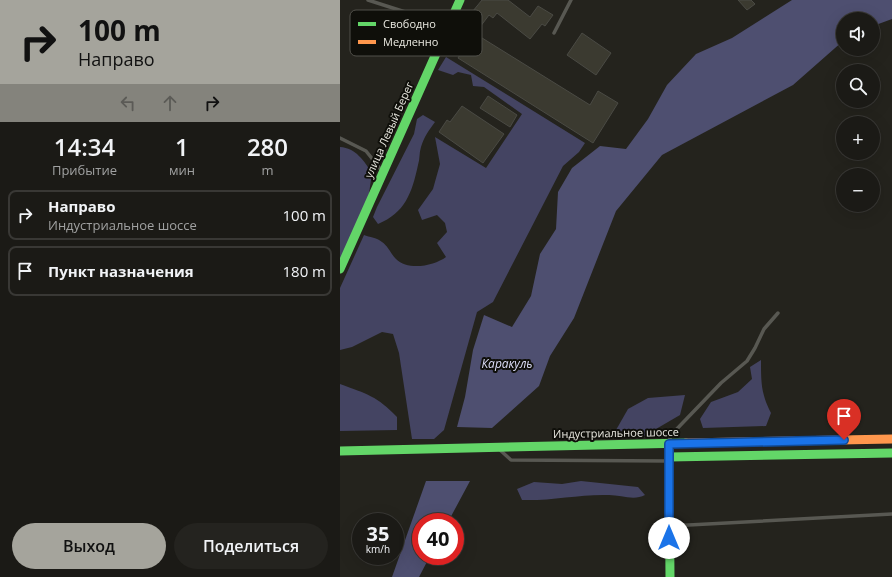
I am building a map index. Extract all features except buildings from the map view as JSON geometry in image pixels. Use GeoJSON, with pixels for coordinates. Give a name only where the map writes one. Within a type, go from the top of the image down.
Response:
{"type":"FeatureCollection","features":[{"type":"Feature","properties":{"kind":"street","name":"улица Левый Берег"},"geometry":{"type":"LineString","coordinates":[[455,10],[460,0]]}},
{"type":"Feature","properties":{"kind":"street","name":"улица Левый Берег"},"geometry":{"type":"LineString","coordinates":[[340,269],[435,56]]}},
{"type":"Feature","properties":{"kind":"street","name":"Индустриальное шоссе"},"geometry":{"type":"LineString","coordinates":[[340,451],[892,438]]}},
{"type":"Feature","properties":{"kind":"street"},"geometry":{"type":"LineString","coordinates":[[669,444],[670,577]]}},
{"type":"Feature","properties":{"kind":"street"},"geometry":{"type":"LineString","coordinates":[[669,459],[892,453]]}},
{"type":"Feature","properties":{"kind":"lane"},"geometry":{"type":"LineString","coordinates":[[368,0],[399,10]]}},
{"type":"Feature","properties":{"kind":"lane"},"geometry":{"type":"LineString","coordinates":[[554,33],[571,0]]}},
{"type":"Feature","properties":{"kind":"lane"},"geometry":{"type":"LineString","coordinates":[[340,138],[366,151],[383,172]]}},
{"type":"Feature","properties":{"kind":"lane"},"geometry":{"type":"LineString","coordinates":[[669,444],[671,435],[721,383],[746,361],[755,348],[764,329],[778,313]]}},
{"type":"Feature","properties":{"kind":"lane"},"geometry":{"type":"LineString","coordinates":[[498,448],[512,460],[669,459]]}},
{"type":"Feature","properties":{"kind":"lane"},"geometry":{"type":"LineString","coordinates":[[669,526],[892,514]]}},
{"type":"Feature","properties":{"kind":"shaded area"},"geometry":{"type":"Polygon","coordinates":[[[446,57],[585,143],[579,152],[563,166],[493,302],[477,312],[444,430],[434,439],[412,439],[399,353],[393,334],[382,332],[352,347],[340,350],[340,288],[364,235],[380,241],[396,259],[407,265],[428,265],[446,257],[437,243],[447,232],[445,223],[437,215],[422,220],[418,210],[433,189],[440,164],[435,137],[486,168],[522,114],[484,87],[473,86],[471,75],[458,72],[453,75],[438,70],[446,57]]]}},
{"type":"Feature","properties":{"kind":"shaded area"},"geometry":{"type":"Polygon","coordinates":[[[423,115],[435,122],[422,143],[416,175],[410,193],[401,208],[395,214],[378,224],[373,217],[377,207],[414,134],[417,119],[423,115]]]}},
{"type":"Feature","properties":{"kind":"shaded area"},"geometry":{"type":"Polygon","coordinates":[[[340,147],[351,150],[359,156],[372,173],[367,207],[340,266],[340,147]]]}},
{"type":"Feature","properties":{"kind":"shaded area"},"geometry":{"type":"Polygon","coordinates":[[[761,360],[762,388],[765,400],[771,413],[766,426],[703,428],[700,419],[711,402],[738,392],[752,379],[750,367],[761,360]]]}},
{"type":"Feature","properties":{"kind":"shaded area"},"geometry":{"type":"Polygon","coordinates":[[[340,384],[365,393],[383,404],[397,417],[397,430],[340,431],[340,384]]]}},
{"type":"Feature","properties":{"kind":"shaded area"},"geometry":{"type":"Polygon","coordinates":[[[685,395],[680,415],[644,436],[616,430],[628,409],[648,398],[685,395]]]}},
{"type":"Feature","properties":{"kind":"shaded area"},"geometry":{"type":"Polygon","coordinates":[[[581,481],[638,487],[645,495],[636,498],[614,495],[598,495],[544,500],[522,500],[517,489],[534,482],[562,484],[581,481]]]}},
{"type":"Feature","properties":{"kind":"water","name":"Каракуль"},"geometry":{"type":"Polygon","coordinates":[[[792,0],[892,0],[892,19],[880,23],[880,12],[836,12],[836,47],[793,85],[662,155],[616,211],[574,318],[550,356],[539,386],[492,428],[457,427],[465,397],[473,350],[484,315],[512,327],[531,296],[540,254],[556,229],[558,192],[572,168],[600,146],[626,149],[648,119],[667,85],[696,54],[732,38],[792,0]]]}},
{"type":"Feature","properties":{"kind":"water"},"geometry":{"type":"Polygon","coordinates":[[[426,481],[470,481],[453,513],[415,513],[426,481]]]}},
{"type":"Feature","properties":{"kind":"water"},"geometry":{"type":"Polygon","coordinates":[[[412,521],[412,565],[425,565],[419,577],[392,577],[396,565],[404,565],[404,543],[412,521]]]}},
{"type":"Feature","properties":{"kind":"traffic: fast"},"geometry":{"type":"LineString","coordinates":[[456,10],[460,0]]}},
{"type":"Feature","properties":{"kind":"traffic: fast"},"geometry":{"type":"LineString","coordinates":[[340,269],[435,56]]}},
{"type":"Feature","properties":{"kind":"traffic: fast"},"geometry":{"type":"LineString","coordinates":[[340,451],[686,443]]}},
{"type":"Feature","properties":{"kind":"traffic: fast"},"geometry":{"type":"LineString","coordinates":[[669,451],[670,577]]}},
{"type":"Feature","properties":{"kind":"traffic: fast"},"geometry":{"type":"LineString","coordinates":[[669,457],[892,453]]}},
{"type":"Feature","properties":{"kind":"traffic: slow"},"geometry":{"type":"LineString","coordinates":[[686,443],[892,439]]}},
{"type":"Feature","properties":{"kind":"route"},"geometry":{"type":"LineString","coordinates":[[669,538],[669,444],[844,440]]}}]}
